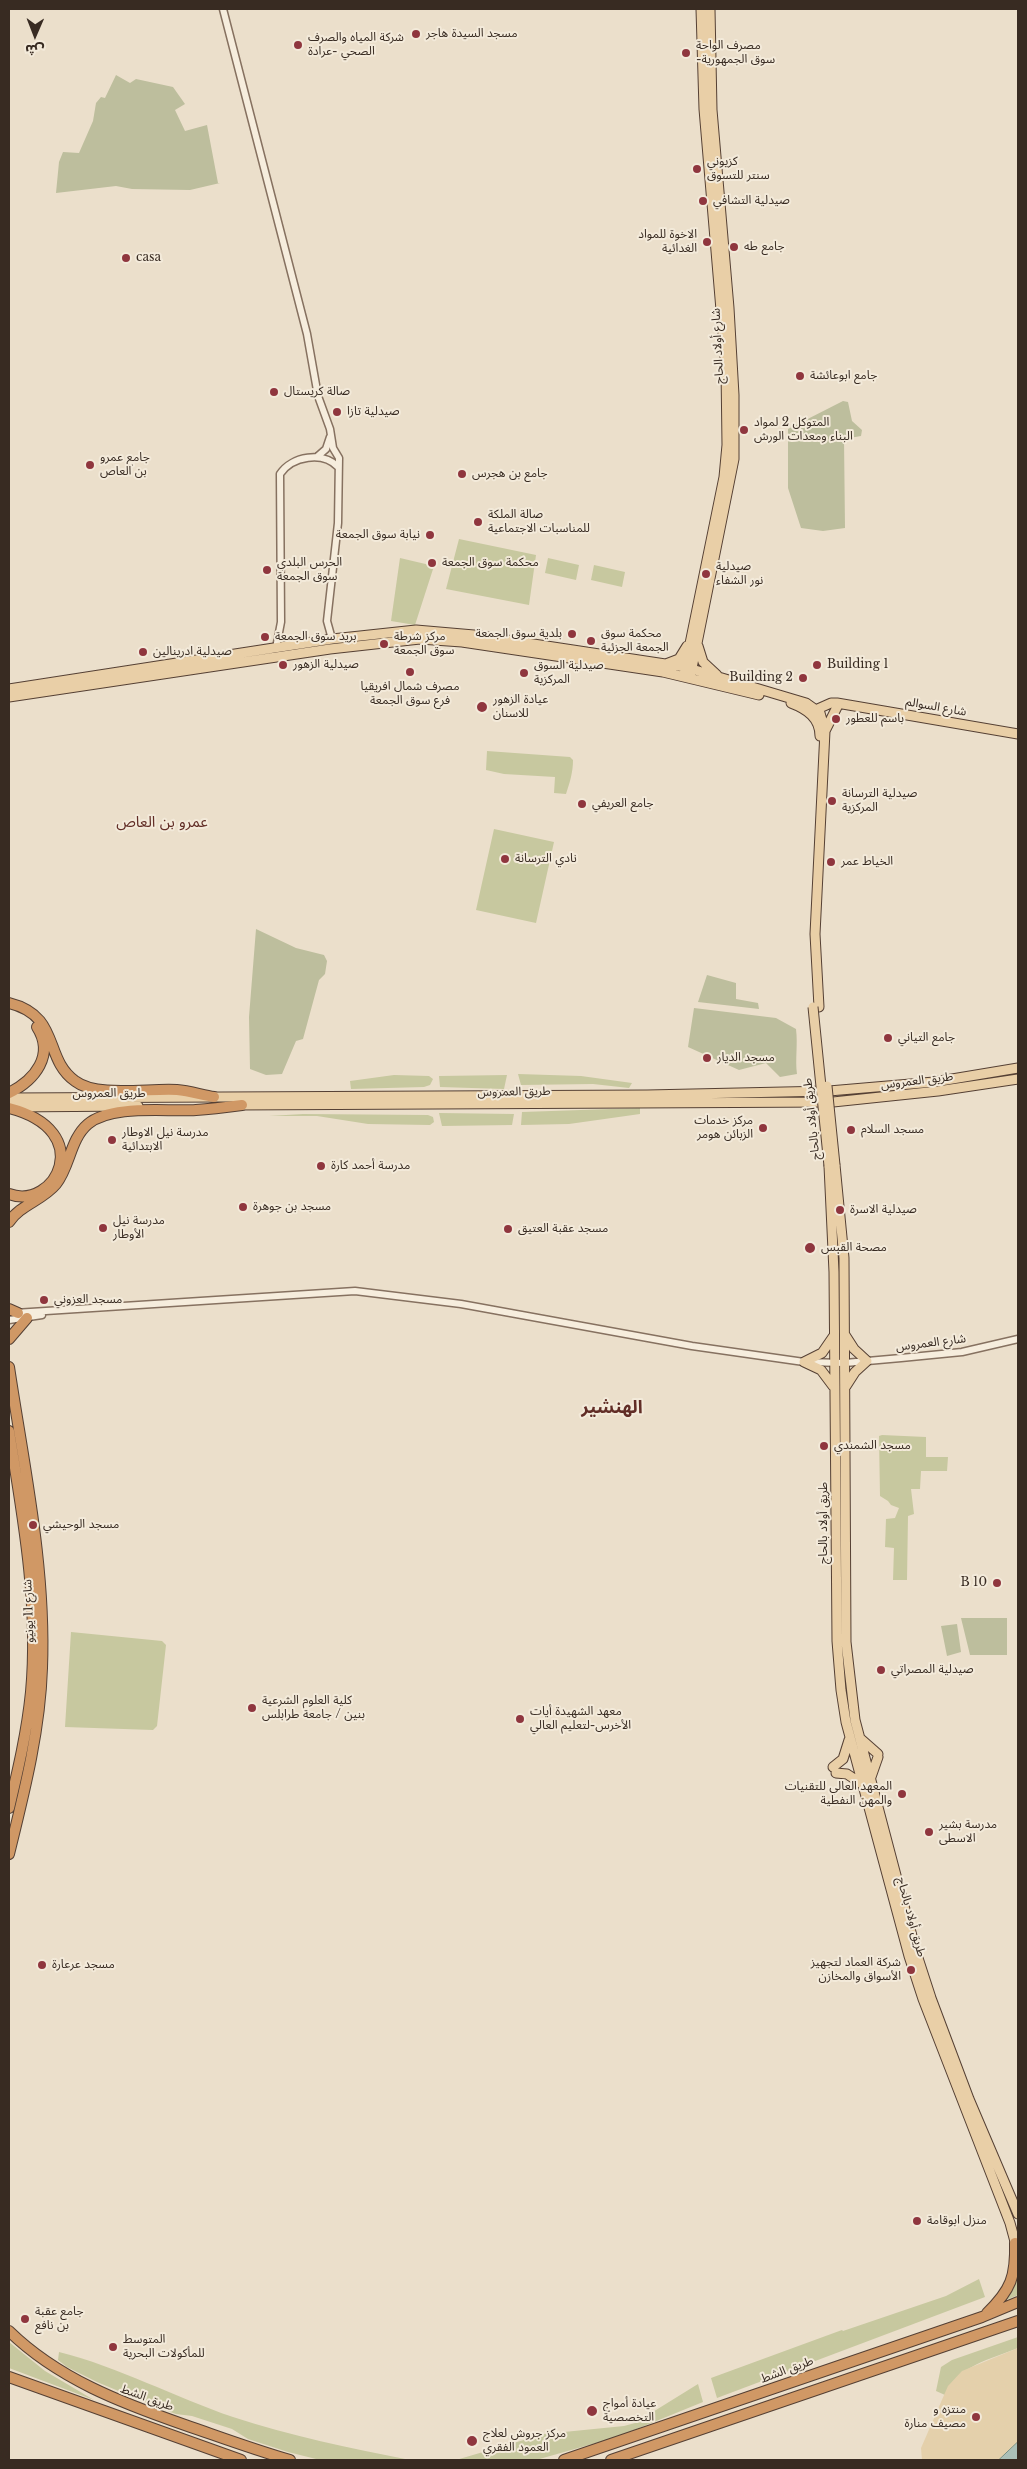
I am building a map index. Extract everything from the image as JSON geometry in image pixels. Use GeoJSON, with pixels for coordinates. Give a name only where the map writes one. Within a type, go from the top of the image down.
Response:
{"type":"FeatureCollection","features":[{"type":"Feature","properties":{"kind":"highway"},"geometry":{"type":"LineString","coordinates":[[9,1003],[24,1007],[35,1015],[47,1032],[64,1070],[75,1081],[88,1088],[103,1090],[178,1090],[214,1097]]}},
{"type":"Feature","properties":{"kind":"highway"},"geometry":{"type":"LineString","coordinates":[[9,1010],[20,1013],[33,1021],[41,1034],[44,1049],[41,1065],[32,1079],[9,1093]]}},
{"type":"Feature","properties":{"kind":"highway"},"geometry":{"type":"LineString","coordinates":[[9,1222],[26,1206],[47,1194],[57,1183],[78,1136],[88,1124],[102,1116],[120,1112],[197,1110],[242,1106]]}},
{"type":"Feature","properties":{"kind":"highway"},"geometry":{"type":"LineString","coordinates":[[9,1108],[36,1117],[47,1125],[57,1138],[62,1152],[57,1172],[44,1188],[30,1194],[15,1196],[9,1194]]}},
{"type":"Feature","properties":{"kind":"highway"},"geometry":{"type":"LineString","coordinates":[[9,1339],[16,1313]]}},
{"type":"Feature","properties":{"kind":"highway","name":"شارع 11 يونيو"},"geometry":{"type":"LineString","coordinates":[[9,1367],[43,1625],[40,1696],[29,1768],[12,1832],[9,1854]]}},
{"type":"Feature","properties":{"kind":"highway","name":"شارع 11 يونيو"},"geometry":{"type":"LineString","coordinates":[[9,1431],[35,1569],[31,1692],[22,1752],[9,1808]]}},
{"type":"Feature","properties":{"kind":"highway"},"geometry":{"type":"LineString","coordinates":[[982,2317],[1000,2301],[1010,2284],[1015,2269],[1015,2243]]}},
{"type":"Feature","properties":{"kind":"highway","name":"طريق الشط"},"geometry":{"type":"LineString","coordinates":[[564,2460],[982,2317],[1018,2302]]}},
{"type":"Feature","properties":{"kind":"highway"},"geometry":{"type":"LineString","coordinates":[[611,2460],[1018,2322]]}},
{"type":"Feature","properties":{"kind":"highway","name":"طريق الشط"},"geometry":{"type":"LineString","coordinates":[[9,2331],[21,2343],[47,2362],[97,2392],[129,2406],[290,2460]]}},
{"type":"Feature","properties":{"kind":"highway"},"geometry":{"type":"LineString","coordinates":[[9,2377],[242,2460]]}},
{"type":"Feature","properties":{"kind":"main road","name":"شارع أولاد الحاج"},"geometry":{"type":"LineString","coordinates":[[688,673],[723,485],[728,445],[726,369],[704,110],[701,9]]}},
{"type":"Feature","properties":{"kind":"main road","name":"شارع أولاد الحاج"},"geometry":{"type":"LineString","coordinates":[[694,637],[734,459],[734,395],[729,308],[712,110],[710,9]]}},
{"type":"Feature","properties":{"kind":"main road"},"geometry":{"type":"LineString","coordinates":[[9,697],[236,659],[276,648],[332,639],[416,630],[442,631],[657,664],[783,701],[815,713],[834,705]]}},
{"type":"Feature","properties":{"kind":"main road"},"geometry":{"type":"LineString","coordinates":[[657,664],[672,663],[679,659],[694,637]]}},
{"type":"Feature","properties":{"kind":"main road"},"geometry":{"type":"LineString","coordinates":[[694,637],[703,662],[715,674],[726,681]]}},
{"type":"Feature","properties":{"kind":"main road"},"geometry":{"type":"LineString","coordinates":[[9,689],[373,643],[444,640],[688,673],[726,681],[798,700],[815,713],[825,731]]}},
{"type":"Feature","properties":{"kind":"main road","name":"شارع السوالم"},"geometry":{"type":"LineString","coordinates":[[798,700],[850,706],[1018,734]]}},
{"type":"Feature","properties":{"kind":"main road"},"geometry":{"type":"LineString","coordinates":[[823,763],[825,731],[834,705]]}},
{"type":"Feature","properties":{"kind":"main road"},"geometry":{"type":"LineString","coordinates":[[815,713],[820,731],[823,763]]}},
{"type":"Feature","properties":{"kind":"main road","name":"طريق أولاد بالحاج"},"geometry":{"type":"LineString","coordinates":[[823,763],[815,934],[816,1007],[832,1166],[844,1258],[846,1642],[854,1737],[862,1784],[922,1999],[1010,2223],[1018,2257]]}},
{"type":"Feature","properties":{"kind":"main road","name":"طريق العمروس"},"geometry":{"type":"LineString","coordinates":[[9,1098],[647,1095],[829,1091],[934,1082],[1018,1068]]}},
{"type":"Feature","properties":{"kind":"main road","name":"طريق العمروس"},"geometry":{"type":"LineString","coordinates":[[9,1108],[833,1102],[938,1092],[1018,1079]]}},
{"type":"Feature","properties":{"kind":"main road","name":"طريق أولاد بالحاج"},"geometry":{"type":"LineString","coordinates":[[832,1166],[837,1641],[841,1690],[854,1737],[871,1777],[917,1955],[931,1998],[969,2099],[1018,2214]]}},
{"type":"Feature","properties":{"kind":"main road"},"geometry":{"type":"LineString","coordinates":[[804,1362],[822,1353],[834,1335]]}},
{"type":"Feature","properties":{"kind":"main road"},"geometry":{"type":"LineString","coordinates":[[844,1335],[851,1346],[867,1361],[855,1372],[846,1388]]}},
{"type":"Feature","properties":{"kind":"main road"},"geometry":{"type":"LineString","coordinates":[[804,1362],[821,1370],[834,1388]]}},
{"type":"Feature","properties":{"kind":"main road"},"geometry":{"type":"LineString","coordinates":[[862,1784],[847,1774],[835,1770],[854,1737],[878,1755],[871,1777]]}},
{"type":"Feature","properties":{"kind":"street"},"geometry":{"type":"LineString","coordinates":[[223,9],[306,334],[318,396],[330,429],[333,448],[339,458],[338,523],[327,621],[332,639]]}},
{"type":"Feature","properties":{"kind":"street"},"geometry":{"type":"LineString","coordinates":[[276,648],[281,622],[280,474],[286,465],[318,456],[328,445],[330,429]]}},
{"type":"Feature","properties":{"kind":"street"},"geometry":{"type":"LineString","coordinates":[[318,456],[334,462],[338,467]]}},
{"type":"Feature","properties":{"kind":"street","name":"شارع العمروس"},"geometry":{"type":"LineString","coordinates":[[9,1320],[16,1313],[355,1291],[461,1304],[692,1346],[804,1362],[845,1363],[962,1352],[1018,1340]]}},
{"type":"Feature","properties":{"kind":"green space"},"geometry":{"type":"Polygon","coordinates":[[[116,75],[130,83],[136,79],[173,87],[185,104],[175,110],[185,131],[207,125],[218,183],[220,183],[190,190],[132,189],[116,186],[56,193],[59,162],[63,152],[79,153],[93,121],[96,103],[101,97],[105,98],[116,75]]]}},
{"type":"Feature","properties":{"kind":"green space"},"geometry":{"type":"Polygon","coordinates":[[[843,401],[848,402],[852,421],[862,430],[861,436],[844,439],[845,528],[823,531],[801,528],[788,488],[788,429],[843,401]]]}},
{"type":"Feature","properties":{"kind":"green space"},"geometry":{"type":"Polygon","coordinates":[[[459,539],[536,555],[529,605],[446,589],[459,539]]]}},
{"type":"Feature","properties":{"kind":"green space"},"geometry":{"type":"Polygon","coordinates":[[[400,558],[434,566],[415,625],[391,621],[400,558]]]}},
{"type":"Feature","properties":{"kind":"green space"},"geometry":{"type":"Polygon","coordinates":[[[548,558],[579,565],[576,580],[545,573],[548,558]]]}},
{"type":"Feature","properties":{"kind":"green space"},"geometry":{"type":"Polygon","coordinates":[[[594,565],[625,572],[622,587],[591,580],[594,565]]]}},
{"type":"Feature","properties":{"kind":"green space"},"geometry":{"type":"Polygon","coordinates":[[[487,751],[570,757],[573,760],[566,794],[554,793],[555,777],[504,774],[486,770],[487,751]]]}},
{"type":"Feature","properties":{"kind":"green space"},"geometry":{"type":"Polygon","coordinates":[[[494,829],[554,842],[536,923],[476,910],[494,829]]]}},
{"type":"Feature","properties":{"kind":"green space"},"geometry":{"type":"Polygon","coordinates":[[[256,929],[296,948],[324,955],[327,961],[325,974],[319,980],[303,1039],[296,1041],[282,1074],[266,1075],[250,1069],[249,1017],[256,929]]]}},
{"type":"Feature","properties":{"kind":"green space"},"geometry":{"type":"Polygon","coordinates":[[[707,975],[736,983],[736,999],[758,1003],[759,1009],[698,1002],[707,975]]]}},
{"type":"Feature","properties":{"kind":"green space"},"geometry":{"type":"Polygon","coordinates":[[[694,1008],[776,1018],[796,1029],[797,1074],[780,1077],[766,1063],[739,1070],[688,1047],[694,1008]]]}},
{"type":"Feature","properties":{"kind":"green space"},"geometry":{"type":"Polygon","coordinates":[[[518,1074],[581,1076],[632,1083],[629,1088],[593,1084],[521,1085],[518,1074]]]}},
{"type":"Feature","properties":{"kind":"green space"},"geometry":{"type":"Polygon","coordinates":[[[394,1075],[429,1076],[433,1079],[430,1085],[424,1087],[351,1089],[350,1081],[394,1075]]]}},
{"type":"Feature","properties":{"kind":"green space"},"geometry":{"type":"Polygon","coordinates":[[[507,1075],[504,1089],[440,1087],[439,1076],[507,1075]]]}},
{"type":"Feature","properties":{"kind":"green space"},"geometry":{"type":"Polygon","coordinates":[[[640,1108],[640,1114],[569,1124],[521,1125],[522,1112],[640,1108]]]}},
{"type":"Feature","properties":{"kind":"green space"},"geometry":{"type":"Polygon","coordinates":[[[439,1113],[514,1114],[512,1125],[442,1126],[439,1113]]]}},
{"type":"Feature","properties":{"kind":"green space"},"geometry":{"type":"Polygon","coordinates":[[[303,1114],[428,1115],[433,1117],[434,1122],[430,1125],[368,1124],[317,1116],[269,1116],[303,1114]]]}},
{"type":"Feature","properties":{"kind":"green space"},"geometry":{"type":"Polygon","coordinates":[[[879,1436],[926,1437],[926,1457],[948,1457],[947,1471],[921,1471],[920,1489],[911,1489],[914,1514],[908,1516],[907,1580],[893,1580],[894,1548],[885,1547],[886,1519],[895,1518],[899,1508],[891,1505],[880,1496],[879,1436]]]}},
{"type":"Feature","properties":{"kind":"green space"},"geometry":{"type":"Polygon","coordinates":[[[961,1618],[1007,1618],[1007,1655],[970,1655],[961,1618]]]}},
{"type":"Feature","properties":{"kind":"green space"},"geometry":{"type":"Polygon","coordinates":[[[957,1624],[961,1652],[947,1656],[941,1626],[957,1624]]]}},
{"type":"Feature","properties":{"kind":"green space"},"geometry":{"type":"Polygon","coordinates":[[[71,1632],[162,1641],[166,1645],[157,1726],[153,1730],[65,1727],[71,1632]]]}},
{"type":"Feature","properties":{"kind":"green space"},"geometry":{"type":"Polygon","coordinates":[[[1018,2274],[1018,2295],[1006,2300],[1013,2290],[1018,2274]]]}},
{"type":"Feature","properties":{"kind":"green space"},"geometry":{"type":"Polygon","coordinates":[[[979,2279],[985,2297],[717,2398],[711,2378],[842,2330],[946,2296],[979,2279]]]}},
{"type":"Feature","properties":{"kind":"green space"},"geometry":{"type":"Polygon","coordinates":[[[1018,2337],[1018,2348],[966,2370],[950,2385],[945,2395],[936,2391],[941,2367],[952,2360],[1018,2337]]]}},
{"type":"Feature","properties":{"kind":"green space"},"geometry":{"type":"Polygon","coordinates":[[[9,2342],[45,2371],[94,2400],[9,2368],[9,2342]]]}},
{"type":"Feature","properties":{"kind":"green space"},"geometry":{"type":"Polygon","coordinates":[[[59,2352],[125,2374],[211,2409],[255,2424],[321,2441],[410,2460],[320,2460],[288,2452],[248,2439],[232,2429],[159,2408],[97,2382],[67,2367],[58,2360],[59,2352]]]}},
{"type":"Feature","properties":{"kind":"green space"},"geometry":{"type":"Polygon","coordinates":[[[698,2384],[703,2402],[617,2437],[536,2460],[456,2460],[544,2434],[624,2426],[635,2423],[698,2384]]]}},
{"type":"Feature","properties":{"kind":"sand","name":"منتزه و مصيف منارة"},"geometry":{"type":"Polygon","coordinates":[[[1018,2348],[1018,2442],[999,2460],[922,2460],[921,2448],[948,2386],[962,2371],[1018,2348]]]}},
{"type":"Feature","properties":{"kind":"shaded area"},"geometry":{"type":"Polygon","coordinates":[[[1018,2442],[1018,2460],[999,2460],[1018,2442]]]}},
{"type":"Feature","properties":{"kind":"place","name":"مسجد السيدة هاجر"},"geometry":{"type":"Point","coordinates":[416,34]}},
{"type":"Feature","properties":{"kind":"place","name":"شركة المياه والصرف الصحي -عرادة"},"geometry":{"type":"Point","coordinates":[298,45]}},
{"type":"Feature","properties":{"kind":"place","name":"مصرف الواحة -سوق الجمهورية"},"geometry":{"type":"Point","coordinates":[686,53]}},
{"type":"Feature","properties":{"kind":"place","name":"كزيوني سنتر للتسوق"},"geometry":{"type":"Point","coordinates":[697,169]}},
{"type":"Feature","properties":{"kind":"place","name":"صيدلية التشافي"},"geometry":{"type":"Point","coordinates":[703,201]}},
{"type":"Feature","properties":{"kind":"place","name":"الاخوة للمواد الغدائية"},"geometry":{"type":"Point","coordinates":[707,242]}},
{"type":"Feature","properties":{"kind":"place","name":"جامع طه"},"geometry":{"type":"Point","coordinates":[734,247]}},
{"type":"Feature","properties":{"kind":"place","name":"casa"},"geometry":{"type":"Point","coordinates":[126,258]}},
{"type":"Feature","properties":{"kind":"place","name":"جامع ابوعائشة"},"geometry":{"type":"Point","coordinates":[800,376]}},
{"type":"Feature","properties":{"kind":"place","name":"صالة كريستال"},"geometry":{"type":"Point","coordinates":[274,392]}},
{"type":"Feature","properties":{"kind":"place","name":"صيدلية تازا"},"geometry":{"type":"Point","coordinates":[337,412]}},
{"type":"Feature","properties":{"kind":"place","name":"المتوكل 2 لمواد البناء ومعدات الورش"},"geometry":{"type":"Point","coordinates":[744,430]}},
{"type":"Feature","properties":{"kind":"place","name":"جامع عمرو بن العاص"},"geometry":{"type":"Point","coordinates":[90,465]}},
{"type":"Feature","properties":{"kind":"place","name":"جامع بن هجرس"},"geometry":{"type":"Point","coordinates":[462,474]}},
{"type":"Feature","properties":{"kind":"place","name":"صالة الملكة للمناسبات الاجتماعية"},"geometry":{"type":"Point","coordinates":[478,522]}},
{"type":"Feature","properties":{"kind":"place","name":"نيابة سوق الجمعة"},"geometry":{"type":"Point","coordinates":[430,535]}},
{"type":"Feature","properties":{"kind":"place","name":"محكمة سوق الجمعة"},"geometry":{"type":"Point","coordinates":[432,563]}},
{"type":"Feature","properties":{"kind":"place","name":"الحرس البلدي سوق الجمعة"},"geometry":{"type":"Point","coordinates":[267,570]}},
{"type":"Feature","properties":{"kind":"place","name":"صيدلية نور الشفاء"},"geometry":{"type":"Point","coordinates":[706,574]}},
{"type":"Feature","properties":{"kind":"place","name":"بلدية سوق الجمعة"},"geometry":{"type":"Point","coordinates":[572,634]}},
{"type":"Feature","properties":{"kind":"place","name":"بريد سوق الجمعة"},"geometry":{"type":"Point","coordinates":[265,637]}},
{"type":"Feature","properties":{"kind":"place","name":"محكمة سوق الجمعة الجزئية"},"geometry":{"type":"Point","coordinates":[591,641]}},
{"type":"Feature","properties":{"kind":"place","name":"مركز شرطة سوق الجمعة"},"geometry":{"type":"Point","coordinates":[384,644]}},
{"type":"Feature","properties":{"kind":"place","name":"صيدلية ادرينالين"},"geometry":{"type":"Point","coordinates":[143,652]}},
{"type":"Feature","properties":{"kind":"place","name":"صيدلية الزهور"},"geometry":{"type":"Point","coordinates":[283,665]}},
{"type":"Feature","properties":{"kind":"place","name":"Building 1"},"geometry":{"type":"Point","coordinates":[817,665]}},
{"type":"Feature","properties":{"kind":"place","name":"مصرف شمال افريقيا فرع سوق الجمعة"},"geometry":{"type":"Point","coordinates":[410,672]}},
{"type":"Feature","properties":{"kind":"place","name":"صيدلية السوق المركزية"},"geometry":{"type":"Point","coordinates":[524,673]}},
{"type":"Feature","properties":{"kind":"place","name":"Building 2"},"geometry":{"type":"Point","coordinates":[803,678]}},
{"type":"Feature","properties":{"kind":"place","name":"عيادة الزهور للاسنان"},"geometry":{"type":"Point","coordinates":[482,707]}},
{"type":"Feature","properties":{"kind":"place","name":"باسم للعطور"},"geometry":{"type":"Point","coordinates":[836,719]}},
{"type":"Feature","properties":{"kind":"place","name":"صيدلية الترسانة المركزية"},"geometry":{"type":"Point","coordinates":[832,801]}},
{"type":"Feature","properties":{"kind":"place","name":"جامع العريفي"},"geometry":{"type":"Point","coordinates":[582,804]}},
{"type":"Feature","properties":{"kind":"place","name":"نادي الترسانة"},"geometry":{"type":"Point","coordinates":[505,859]}},
{"type":"Feature","properties":{"kind":"place","name":"الخياط عمر"},"geometry":{"type":"Point","coordinates":[831,862]}},
{"type":"Feature","properties":{"kind":"place","name":"جامع التياني"},"geometry":{"type":"Point","coordinates":[888,1038]}},
{"type":"Feature","properties":{"kind":"place","name":"مسجد الديار"},"geometry":{"type":"Point","coordinates":[707,1058]}},
{"type":"Feature","properties":{"kind":"place","name":"مركز خدمات الزبائن هومر"},"geometry":{"type":"Point","coordinates":[763,1128]}},
{"type":"Feature","properties":{"kind":"place","name":"مسجد السلام"},"geometry":{"type":"Point","coordinates":[851,1130]}},
{"type":"Feature","properties":{"kind":"place","name":"مدرسة نيل الاوطار الابتدائية"},"geometry":{"type":"Point","coordinates":[112,1140]}},
{"type":"Feature","properties":{"kind":"place","name":"مدرسة أحمد كارة"},"geometry":{"type":"Point","coordinates":[321,1166]}},
{"type":"Feature","properties":{"kind":"place","name":"مسجد بن جوهرة"},"geometry":{"type":"Point","coordinates":[243,1207]}},
{"type":"Feature","properties":{"kind":"place","name":"صيدلية الاسرة"},"geometry":{"type":"Point","coordinates":[840,1210]}},
{"type":"Feature","properties":{"kind":"place","name":"مدرسة نيل الأوطار"},"geometry":{"type":"Point","coordinates":[103,1228]}},
{"type":"Feature","properties":{"kind":"place","name":"مسجد عقبة العتيق"},"geometry":{"type":"Point","coordinates":[508,1229]}},
{"type":"Feature","properties":{"kind":"place","name":"مصحة القبس"},"geometry":{"type":"Point","coordinates":[810,1248]}},
{"type":"Feature","properties":{"kind":"place","name":"مسجد العزوني"},"geometry":{"type":"Point","coordinates":[44,1300]}},
{"type":"Feature","properties":{"kind":"place","name":"مسجد الشمندي"},"geometry":{"type":"Point","coordinates":[824,1446]}},
{"type":"Feature","properties":{"kind":"place","name":"مسجد الوحيشي"},"geometry":{"type":"Point","coordinates":[33,1525]}},
{"type":"Feature","properties":{"kind":"place","name":"B 10"},"geometry":{"type":"Point","coordinates":[997,1583]}},
{"type":"Feature","properties":{"kind":"place","name":"صيدلية المصراتي"},"geometry":{"type":"Point","coordinates":[881,1670]}},
{"type":"Feature","properties":{"kind":"place","name":"كلية العلوم الشرعية بنين / جامعة طرابلس"},"geometry":{"type":"Point","coordinates":[252,1708]}},
{"type":"Feature","properties":{"kind":"place","name":"معهد الشهيدة أيات الأخرس-لتعليم العالي"},"geometry":{"type":"Point","coordinates":[520,1719]}},
{"type":"Feature","properties":{"kind":"place","name":"المعهد العالي للتقنيات والمهن النفطية"},"geometry":{"type":"Point","coordinates":[902,1794]}},
{"type":"Feature","properties":{"kind":"place","name":"مدرسة بشير الاسطى"},"geometry":{"type":"Point","coordinates":[929,1832]}},
{"type":"Feature","properties":{"kind":"place","name":"مسجد عرعارة"},"geometry":{"type":"Point","coordinates":[42,1965]}},
{"type":"Feature","properties":{"kind":"place","name":"شركة العماد لتجهيز الأسواق والمخازن"},"geometry":{"type":"Point","coordinates":[911,1970]}},
{"type":"Feature","properties":{"kind":"place","name":"منزل ابوقامة"},"geometry":{"type":"Point","coordinates":[917,2221]}},
{"type":"Feature","properties":{"kind":"place","name":"جامع عقبة بن نافع"},"geometry":{"type":"Point","coordinates":[25,2319]}},
{"type":"Feature","properties":{"kind":"place","name":"المتوسط للمأكولات البحرية"},"geometry":{"type":"Point","coordinates":[113,2347]}},
{"type":"Feature","properties":{"kind":"place","name":"عيادة أمواج التخصصية"},"geometry":{"type":"Point","coordinates":[592,2411]}},
{"type":"Feature","properties":{"kind":"place","name":"منتزه و مصيف منارة"},"geometry":{"type":"Point","coordinates":[976,2417]}},
{"type":"Feature","properties":{"kind":"place","name":"مركز جروش لعلاج العمود الفقري"},"geometry":{"type":"Point","coordinates":[472,2441]}},
{"type":"Feature","properties":{"kind":"district","name":"عمرو بن العاص"},"geometry":{"type":"Point","coordinates":[162,823]}},
{"type":"Feature","properties":{"kind":"district","name":"الهنشير"},"geometry":{"type":"Point","coordinates":[612,1408]}}]}
